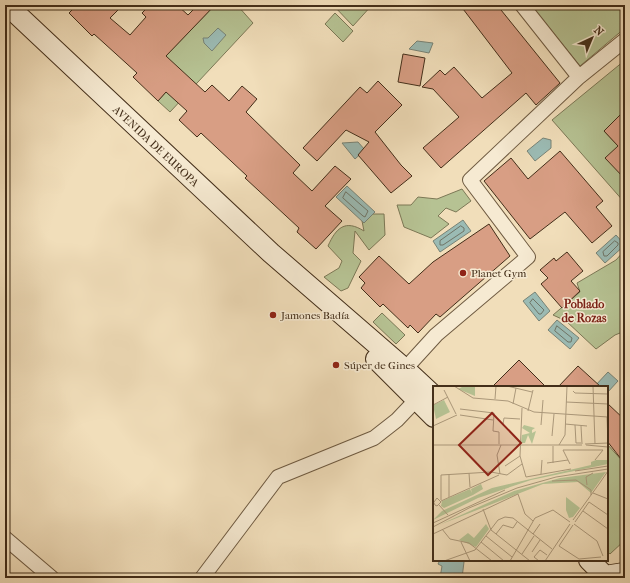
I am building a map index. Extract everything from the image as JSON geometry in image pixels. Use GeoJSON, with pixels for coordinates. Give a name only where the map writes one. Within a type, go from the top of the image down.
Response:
{"type":"FeatureCollection","features":[{"type":"Feature","properties":{"kind":"main road","name":"AVENIDA DE EUROPA"},"geometry":{"type":"LineString","coordinates":[[7,5],[306,285],[406,369],[425,398],[433,415]]}},
{"type":"Feature","properties":{"kind":"main road","name":"AVENIDA DE EUROPA"},"geometry":{"type":"LineString","coordinates":[[306,285],[340,324],[425,398]]}},
{"type":"Feature","properties":{"kind":"main road"},"geometry":{"type":"LineString","coordinates":[[425,398],[433,406]]}},
{"type":"Feature","properties":{"kind":"main road"},"geometry":{"type":"LineString","coordinates":[[582,561],[616,576]]}},
{"type":"Feature","properties":{"kind":"main road"},"geometry":{"type":"LineString","coordinates":[[590,561],[605,576],[616,576]]}},
{"type":"Feature","properties":{"kind":"main road"},"geometry":{"type":"LineString","coordinates":[[601,561],[616,576]]}},
{"type":"Feature","properties":{"kind":"street"},"geometry":{"type":"LineString","coordinates":[[522,5],[579,77]]}},
{"type":"Feature","properties":{"kind":"street"},"geometry":{"type":"LineString","coordinates":[[406,369],[436,334],[528,257],[470,180],[579,77],[625,40]]}},
{"type":"Feature","properties":{"kind":"street"},"geometry":{"type":"LineString","coordinates":[[202,578],[278,478],[374,438],[425,398]]}},
{"type":"Feature","properties":{"kind":"street"},"geometry":{"type":"LineString","coordinates":[[5,538],[52,578]]}},
{"type":"Feature","properties":{"kind":"green space"},"geometry":{"type":"Polygon","coordinates":[[[215,5],[223,5],[227,8],[230,5],[237,5],[253,23],[170,112],[158,101],[166,92],[160,62],[215,5]]]}},
{"type":"Feature","properties":{"kind":"green space"},"geometry":{"type":"Polygon","coordinates":[[[333,5],[372,5],[353,26],[333,5]]]}},
{"type":"Feature","properties":{"kind":"green space"},"geometry":{"type":"Polygon","coordinates":[[[531,5],[625,5],[625,28],[580,66],[531,5]]]}},
{"type":"Feature","properties":{"kind":"green space"},"geometry":{"type":"Polygon","coordinates":[[[335,13],[353,31],[343,42],[325,24],[335,13]]]}},
{"type":"Feature","properties":{"kind":"green space"},"geometry":{"type":"Polygon","coordinates":[[[624,61],[625,110],[604,131],[618,146],[625,179],[625,203],[552,120],[624,61]]]}},
{"type":"Feature","properties":{"kind":"green space"},"geometry":{"type":"Polygon","coordinates":[[[462,189],[471,201],[456,212],[446,208],[438,216],[449,224],[431,238],[404,227],[397,205],[411,205],[418,197],[437,199],[462,189]]]}},
{"type":"Feature","properties":{"kind":"green space"},"geometry":{"type":"Polygon","coordinates":[[[373,214],[384,214],[385,235],[369,250],[355,231],[353,253],[361,261],[348,288],[341,291],[324,277],[339,268],[342,261],[328,246],[334,234],[342,227],[357,227],[364,231],[362,221],[373,214]]]}},
{"type":"Feature","properties":{"kind":"green space"},"geometry":{"type":"Polygon","coordinates":[[[625,250],[625,331],[615,335],[596,349],[566,321],[553,315],[580,292],[577,283],[616,260],[625,250]]]}},
{"type":"Feature","properties":{"kind":"green space"},"geometry":{"type":"Polygon","coordinates":[[[382,313],[405,335],[396,344],[373,322],[382,313]]]}},
{"type":"Feature","properties":{"kind":"green space"},"geometry":{"type":"Polygon","coordinates":[[[608,445],[625,464],[625,540],[610,554],[608,552],[608,445]]]}},
{"type":"Feature","properties":{"kind":"water"},"geometry":{"type":"Polygon","coordinates":[[[218,28],[226,35],[212,51],[204,43],[203,38],[208,38],[218,28]]]}},
{"type":"Feature","properties":{"kind":"water"},"geometry":{"type":"Polygon","coordinates":[[[417,41],[433,43],[429,53],[409,49],[417,41]]]}},
{"type":"Feature","properties":{"kind":"water"},"geometry":{"type":"Polygon","coordinates":[[[543,138],[551,140],[551,148],[535,161],[527,151],[543,138]]]}},
{"type":"Feature","properties":{"kind":"water"},"geometry":{"type":"Polygon","coordinates":[[[358,142],[365,150],[355,159],[342,143],[358,142]]]}},
{"type":"Feature","properties":{"kind":"water"},"geometry":{"type":"Polygon","coordinates":[[[347,186],[375,212],[364,223],[336,197],[347,186]]]}},
{"type":"Feature","properties":{"kind":"water"},"geometry":{"type":"Polygon","coordinates":[[[463,220],[471,231],[440,252],[433,241],[463,220]]]}},
{"type":"Feature","properties":{"kind":"water"},"geometry":{"type":"Polygon","coordinates":[[[616,235],[625,245],[605,263],[596,253],[616,235]]]}},
{"type":"Feature","properties":{"kind":"water"},"geometry":{"type":"Polygon","coordinates":[[[535,292],[550,311],[539,321],[523,301],[535,292]]]}},
{"type":"Feature","properties":{"kind":"water"},"geometry":{"type":"Polygon","coordinates":[[[557,320],[579,338],[570,349],[548,330],[557,320]]]}},
{"type":"Feature","properties":{"kind":"water"},"geometry":{"type":"Polygon","coordinates":[[[608,372],[618,381],[608,392],[608,386],[595,386],[608,372]]]}},
{"type":"Feature","properties":{"kind":"water"},"geometry":{"type":"Polygon","coordinates":[[[440,561],[462,561],[464,562],[462,578],[440,578],[442,566],[438,564],[440,561]]]}},
{"type":"Feature","properties":{"kind":"building"},"geometry":{"type":"Polygon","coordinates":[[[77,5],[123,5],[110,18],[130,35],[146,17],[142,13],[150,5],[177,5],[188,15],[198,5],[215,5],[166,56],[205,92],[212,85],[229,101],[242,86],[257,99],[246,112],[300,165],[293,173],[312,191],[335,166],[351,179],[325,206],[342,221],[316,249],[297,232],[299,228],[245,178],[247,176],[201,133],[197,137],[179,120],[187,111],[166,92],[158,101],[133,77],[137,73],[94,34],[92,36],[69,13],[77,5]]]}},
{"type":"Feature","properties":{"kind":"building"},"geometry":{"type":"Polygon","coordinates":[[[460,5],[497,5],[560,83],[536,105],[526,93],[441,168],[423,148],[459,117],[433,89],[422,87],[440,70],[445,75],[454,67],[482,98],[512,73],[460,5]]]}},
{"type":"Feature","properties":{"kind":"building"},"geometry":{"type":"Polygon","coordinates":[[[403,54],[425,58],[420,86],[398,82],[403,54]]]}},
{"type":"Feature","properties":{"kind":"building"},"geometry":{"type":"Polygon","coordinates":[[[378,81],[402,105],[375,132],[401,165],[412,176],[391,193],[358,155],[369,142],[346,130],[317,161],[303,148],[360,87],[367,93],[378,81]]]}},
{"type":"Feature","properties":{"kind":"building"},"geometry":{"type":"Polygon","coordinates":[[[625,110],[625,179],[605,158],[618,146],[604,131],[625,110]]]}},
{"type":"Feature","properties":{"kind":"building"},"geometry":{"type":"Polygon","coordinates":[[[560,151],[603,201],[596,207],[612,226],[592,243],[565,212],[530,239],[484,181],[511,158],[528,179],[560,151]]]}},
{"type":"Feature","properties":{"kind":"building"},"geometry":{"type":"Polygon","coordinates":[[[489,224],[510,256],[440,317],[436,314],[418,333],[410,325],[408,328],[383,304],[380,307],[361,288],[365,283],[359,277],[379,256],[409,284],[433,262],[489,224]]]}},
{"type":"Feature","properties":{"kind":"building"},"geometry":{"type":"Polygon","coordinates":[[[567,252],[583,271],[571,281],[580,291],[562,308],[541,284],[548,278],[540,270],[554,258],[556,261],[567,252]]]}},
{"type":"Feature","properties":{"kind":"building"},"geometry":{"type":"Polygon","coordinates":[[[519,360],[545,386],[493,386],[519,360]]]}},
{"type":"Feature","properties":{"kind":"building"},"geometry":{"type":"Polygon","coordinates":[[[578,366],[600,386],[559,386],[578,366]]]}},
{"type":"Feature","properties":{"kind":"building"},"geometry":{"type":"Polygon","coordinates":[[[608,404],[625,420],[625,464],[608,442],[608,404]]]}},
{"type":"Feature","properties":{"kind":"place","name":"Planet Gym"},"geometry":{"type":"Point","coordinates":[463,273]}},
{"type":"Feature","properties":{"kind":"place","name":"Jamones Badía"},"geometry":{"type":"Point","coordinates":[273,315]}},
{"type":"Feature","properties":{"kind":"place","name":"Súper de Gines"},"geometry":{"type":"Point","coordinates":[336,365]}},
{"type":"Feature","properties":{"kind":"district","name":"Poblado de Rozas"},"geometry":{"type":"Point","coordinates":[584,311]}}]}
